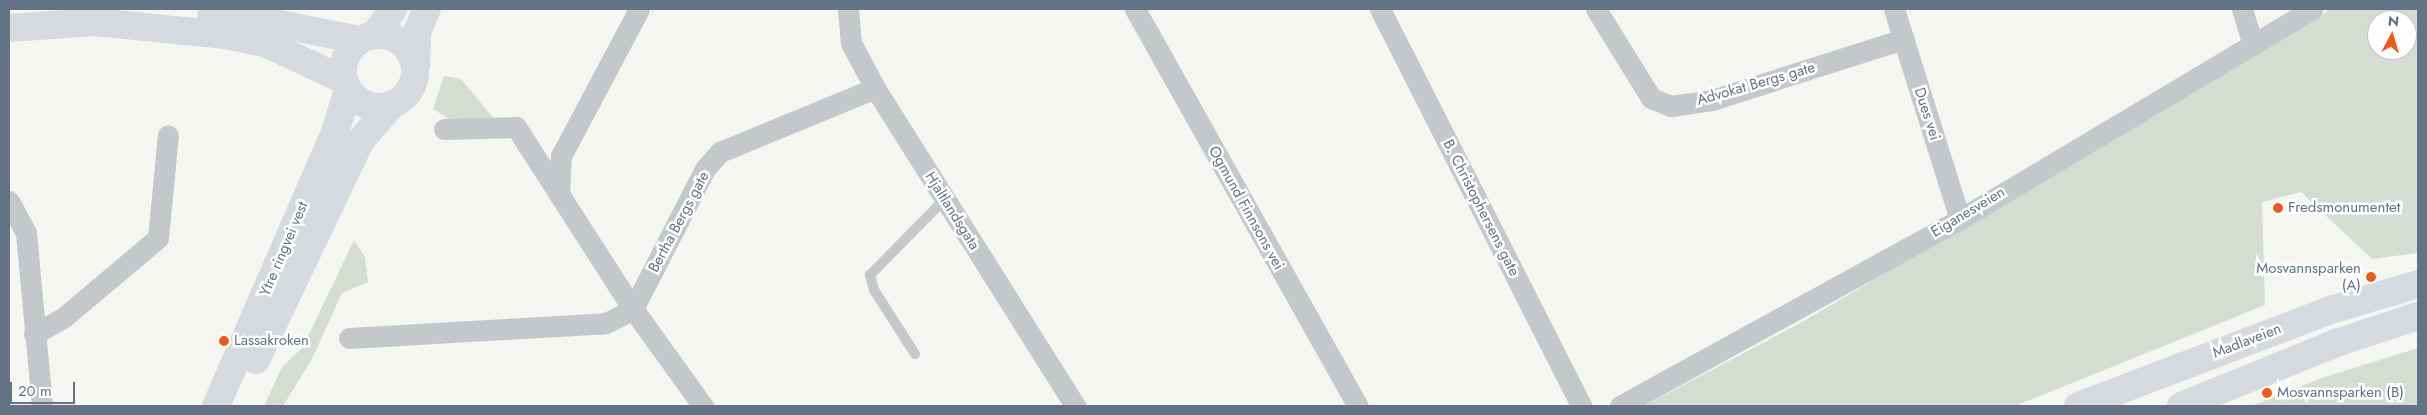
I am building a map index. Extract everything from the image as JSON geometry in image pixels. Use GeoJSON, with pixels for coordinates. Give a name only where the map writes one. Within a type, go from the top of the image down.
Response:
{"type":"FeatureCollection","features":[{"type":"Feature","properties":{"kind":"main road"},"geometry":{"type":"LineString","coordinates":[[346,85],[344,60],[393,9]]}},
{"type":"Feature","properties":{"kind":"main road"},"geometry":{"type":"LineString","coordinates":[[98,18],[265,43],[311,61],[346,85],[372,107],[391,106],[411,90],[416,66],[417,32],[427,9]]}},
{"type":"Feature","properties":{"kind":"main road"},"geometry":{"type":"LineString","coordinates":[[9,28],[98,18],[222,17],[401,40],[416,66]]}},
{"type":"Feature","properties":{"kind":"main road","name":"Ytre ringvei vest"},"geometry":{"type":"LineString","coordinates":[[216,406],[335,132],[346,85]]}},
{"type":"Feature","properties":{"kind":"main road","name":"Ytre ringvei vest"},"geometry":{"type":"LineString","coordinates":[[234,406],[361,140],[391,106]]}},
{"type":"Feature","properties":{"kind":"main road","name":"Madlaveien"},"geometry":{"type":"LineString","coordinates":[[2078,406],[2334,309],[2418,284]]}},
{"type":"Feature","properties":{"kind":"main road"},"geometry":{"type":"LineString","coordinates":[[2181,406],[2339,342],[2418,316]]}},
{"type":"Feature","properties":{"kind":"street"},"geometry":{"type":"LineString","coordinates":[[560,194],[561,156],[640,9]]}},
{"type":"Feature","properties":{"kind":"street","name":"Hjaltlandsgata"},"geometry":{"type":"LineString","coordinates":[[848,9],[851,44],[875,88],[1075,406]]}},
{"type":"Feature","properties":{"kind":"street","name":"Ogmund Finnsons vei"},"geometry":{"type":"LineString","coordinates":[[1135,9],[1358,406]]}},
{"type":"Feature","properties":{"kind":"street","name":"B. Christophersens gate"},"geometry":{"type":"LineString","coordinates":[[1380,9],[1581,406]]}},
{"type":"Feature","properties":{"kind":"street","name":"Advokat Bergs gate"},"geometry":{"type":"LineString","coordinates":[[1596,9],[1651,98],[1671,106],[1712,100],[1903,39]]}},
{"type":"Feature","properties":{"kind":"street","name":"Dues vei"},"geometry":{"type":"LineString","coordinates":[[1894,9],[1960,219]]}},
{"type":"Feature","properties":{"kind":"street"},"geometry":{"type":"LineString","coordinates":[[2242,9],[2253,44]]}},
{"type":"Feature","properties":{"kind":"street","name":"Eiganesveien"},"geometry":{"type":"LineString","coordinates":[[1620,406],[1960,219],[2312,9]]}},
{"type":"Feature","properties":{"kind":"street","name":"Bertha Bergs gate"},"geometry":{"type":"LineString","coordinates":[[633,309],[705,169],[720,152],[875,88]]}},
{"type":"Feature","properties":{"kind":"street"},"geometry":{"type":"LineString","coordinates":[[444,129],[516,127],[633,309],[703,406]]}},
{"type":"Feature","properties":{"kind":"street"},"geometry":{"type":"LineString","coordinates":[[34,334],[63,318],[158,238],[168,135]]}},
{"type":"Feature","properties":{"kind":"street"},"geometry":{"type":"LineString","coordinates":[[9,201],[26,233],[42,406]]}},
{"type":"Feature","properties":{"kind":"street"},"geometry":{"type":"LineString","coordinates":[[349,338],[606,323],[633,309]]}},
{"type":"Feature","properties":{"kind":"lane"},"geometry":{"type":"LineString","coordinates":[[915,354],[874,290],[870,275],[945,200]]}},
{"type":"Feature","properties":{"kind":"shaded area"},"geometry":{"type":"Polygon","coordinates":[[[2331,9],[2418,9],[2418,253],[2372,259],[2301,192],[2262,202],[2265,305],[2015,406],[1644,406],[1804,321],[2331,9]]]}},
{"type":"Feature","properties":{"kind":"shaded area"},"geometry":{"type":"Polygon","coordinates":[[[444,76],[461,79],[494,119],[454,122],[433,109],[444,76]]]}},
{"type":"Feature","properties":{"kind":"shaded area"},"geometry":{"type":"Polygon","coordinates":[[[354,240],[365,257],[368,282],[342,293],[312,359],[283,406],[264,406],[282,367],[303,347],[354,240]]]}},
{"type":"Feature","properties":{"kind":"shaded area"},"geometry":{"type":"Polygon","coordinates":[[[2418,348],[2418,406],[2251,406],[2322,378],[2418,348]]]}},
{"type":"Feature","properties":{"kind":"place","name":"Fredsmonumentet"},"geometry":{"type":"Point","coordinates":[2278,208]}},
{"type":"Feature","properties":{"kind":"place","name":"Mosvannsparken (A)"},"geometry":{"type":"Point","coordinates":[2371,277]}},
{"type":"Feature","properties":{"kind":"place","name":"Lassakroken"},"geometry":{"type":"Point","coordinates":[224,341]}},
{"type":"Feature","properties":{"kind":"place","name":"Mosvannsparken (B)"},"geometry":{"type":"Point","coordinates":[2267,393]}}]}
